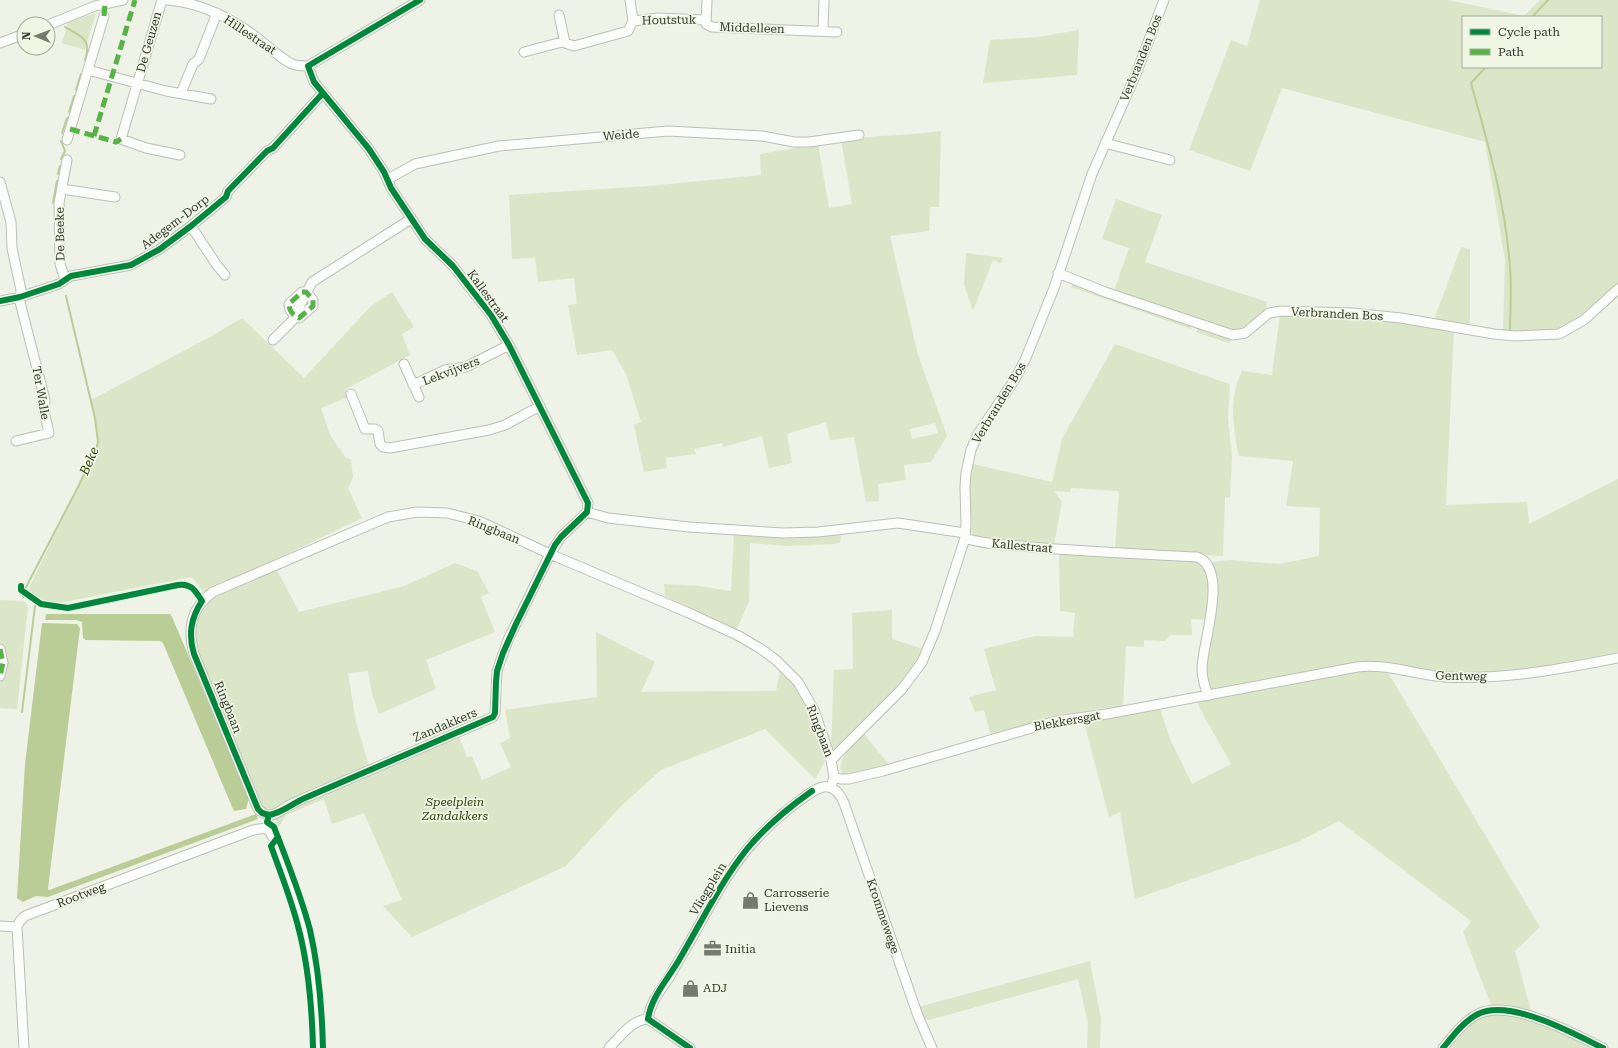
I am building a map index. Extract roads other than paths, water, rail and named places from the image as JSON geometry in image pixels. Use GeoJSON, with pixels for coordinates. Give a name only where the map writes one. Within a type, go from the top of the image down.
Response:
{"type":"FeatureCollection","features":[{"type":"Feature","properties":{"kind":"street"},"geometry":{"type":"LineString","coordinates":[[56,22],[95,6],[123,0]]}},
{"type":"Feature","properties":{"kind":"street","name":"De Geuzen"},"geometry":{"type":"LineString","coordinates":[[162,0],[121,139],[146,148],[180,156]]}},
{"type":"Feature","properties":{"kind":"street","name":"Hillestraat"},"geometry":{"type":"LineString","coordinates":[[167,0],[196,5],[217,13],[246,30],[290,63],[300,66],[308,66]]}},
{"type":"Feature","properties":{"kind":"street"},"geometry":{"type":"LineString","coordinates":[[308,66],[420,0]]}},
{"type":"Feature","properties":{"kind":"street","name":"Houtstuk"},"geometry":{"type":"LineString","coordinates":[[524,52],[562,42],[574,46],[628,31],[633,21],[630,0]]}},
{"type":"Feature","properties":{"kind":"street","name":"Middelleen"},"geometry":{"type":"LineString","coordinates":[[707,0],[706,24],[712,27],[837,32]]}},
{"type":"Feature","properties":{"kind":"street"},"geometry":{"type":"LineString","coordinates":[[823,31],[824,0]]}},
{"type":"Feature","properties":{"kind":"street","name":"Verbranden Bos"},"geometry":{"type":"LineString","coordinates":[[965,536],[965,480],[971,450],[978,434],[1015,380],[1025,360],[1058,273],[1092,174],[1136,74],[1164,0]]}},
{"type":"Feature","properties":{"kind":"street"},"geometry":{"type":"LineString","coordinates":[[182,93],[193,64],[199,59],[217,13]]}},
{"type":"Feature","properties":{"kind":"street"},"geometry":{"type":"LineString","coordinates":[[559,15],[565,43]]}},
{"type":"Feature","properties":{"kind":"street"},"geometry":{"type":"LineString","coordinates":[[67,140],[104,16]]}},
{"type":"Feature","properties":{"kind":"street","name":"Houtstuk"},"geometry":{"type":"LineString","coordinates":[[633,21],[658,18],[706,20]]}},
{"type":"Feature","properties":{"kind":"street"},"geometry":{"type":"LineString","coordinates":[[0,43],[16,37]]}},
{"type":"Feature","properties":{"kind":"street","name":"Kallestraat"},"geometry":{"type":"LineString","coordinates":[[308,66],[314,82],[369,149],[388,180],[391,188],[425,239],[453,266],[491,315],[509,345],[588,503],[587,512],[608,518],[689,527],[783,533],[818,532],[898,523],[965,536],[988,543],[1097,552],[1198,557],[1204,559],[1209,566],[1214,590],[1202,669],[1204,684],[1208,696]]}},
{"type":"Feature","properties":{"kind":"street","name":"De Geuzen"},"geometry":{"type":"LineString","coordinates":[[88,70],[166,91],[211,99]]}},
{"type":"Feature","properties":{"kind":"street","name":"Adegem-Dorp"},"geometry":{"type":"LineString","coordinates":[[0,301],[20,297],[59,284],[71,276],[131,265],[160,249],[226,197],[228,191],[267,151],[273,148],[323,93]]}},
{"type":"Feature","properties":{"kind":"street","name":"Weide"},"geometry":{"type":"LineString","coordinates":[[388,180],[414,164],[498,146],[668,131],[762,136],[794,142],[809,142],[860,135]]}},
{"type":"Feature","properties":{"kind":"street"},"geometry":{"type":"LineString","coordinates":[[1105,143],[1170,160]]}},
{"type":"Feature","properties":{"kind":"street","name":"De Beeke"},"geometry":{"type":"LineString","coordinates":[[66,279],[60,264],[59,203],[67,160]]}},
{"type":"Feature","properties":{"kind":"street"},"geometry":{"type":"LineString","coordinates":[[0,182],[11,222],[12,248],[21,290],[20,297]]}},
{"type":"Feature","properties":{"kind":"street","name":"De Beeke"},"geometry":{"type":"LineString","coordinates":[[62,189],[115,197]]}},
{"type":"Feature","properties":{"kind":"street"},"geometry":{"type":"LineString","coordinates":[[273,340],[292,321],[312,282],[411,219]]}},
{"type":"Feature","properties":{"kind":"street"},"geometry":{"type":"LineString","coordinates":[[191,226],[225,275]]}},
{"type":"Feature","properties":{"kind":"street","name":"Verbranden Bos"},"geometry":{"type":"LineString","coordinates":[[1058,273],[1105,292],[1233,335],[1245,333],[1269,313],[1281,311],[1352,313],[1401,318],[1494,334],[1515,336],[1559,334],[1584,320],[1618,289]]}},
{"type":"Feature","properties":{"kind":"street","name":"Ter Walle"},"geometry":{"type":"LineString","coordinates":[[16,441],[49,433],[44,411],[45,400],[20,297]]}},
{"type":"Feature","properties":{"kind":"street","name":"Lekvijvers"},"geometry":{"type":"LineString","coordinates":[[413,385],[445,370],[466,367],[509,345]]}},
{"type":"Feature","properties":{"kind":"street","name":"Lekvijvers"},"geometry":{"type":"LineString","coordinates":[[404,364],[419,397]]}},
{"type":"Feature","properties":{"kind":"street"},"geometry":{"type":"LineString","coordinates":[[351,394],[365,429],[375,429],[378,431],[380,444],[383,447],[390,448],[489,430],[505,425],[540,406]]}},
{"type":"Feature","properties":{"kind":"street","name":"Ringbaan"},"geometry":{"type":"LineString","coordinates":[[269,815],[262,813],[258,809],[194,654],[191,644],[190,628],[193,617],[202,600],[213,592],[388,517],[417,512],[447,513],[479,521],[550,554],[689,613],[761,648],[776,660],[798,682],[814,710],[831,760],[834,777],[831,787]]}},
{"type":"Feature","properties":{"kind":"street"},"geometry":{"type":"LineString","coordinates":[[550,554],[561,537],[587,512]]}},
{"type":"Feature","properties":{"kind":"street"},"geometry":{"type":"LineString","coordinates":[[831,760],[902,688],[922,662],[935,631],[965,536]]}},
{"type":"Feature","properties":{"kind":"street","name":"Zandakkers"},"geometry":{"type":"LineString","coordinates":[[269,815],[277,814],[289,805],[493,717],[495,713],[497,671],[503,653],[550,554]]}},
{"type":"Feature","properties":{"kind":"street"},"geometry":{"type":"LineString","coordinates":[[0,649],[3,663],[0,676]]}},
{"type":"Feature","properties":{"kind":"street","name":"Gentweg"},"geometry":{"type":"LineString","coordinates":[[1304,678],[1357,667],[1373,666],[1446,677],[1491,677],[1577,666],[1618,658]]}},
{"type":"Feature","properties":{"kind":"street","name":"Blekkersgat"},"geometry":{"type":"LineString","coordinates":[[834,777],[845,780],[856,778],[917,762],[1056,720],[1107,714],[1304,678]]}},
{"type":"Feature","properties":{"kind":"street","name":"Vliegplein"},"geometry":{"type":"LineString","coordinates":[[648,1019],[653,1002],[670,976],[720,888],[746,850],[771,824],[805,796],[816,788],[823,786],[831,787]]}},
{"type":"Feature","properties":{"kind":"street","name":"Krommewege"},"geometry":{"type":"LineString","coordinates":[[831,787],[841,794],[918,1016],[932,1048]]}},
{"type":"Feature","properties":{"kind":"street","name":"Rootweg"},"geometry":{"type":"LineString","coordinates":[[17,927],[25,916],[253,830],[266,828],[275,841],[303,924],[317,1007],[318,1048]]}},
{"type":"Feature","properties":{"kind":"street"},"geometry":{"type":"LineString","coordinates":[[0,926],[17,927],[24,1048]]}},
{"type":"Feature","properties":{"kind":"street"},"geometry":{"type":"LineString","coordinates":[[1443,1048],[1472,1018],[1485,1011],[1497,1010],[1528,1016],[1557,1026],[1603,1048]]}},
{"type":"Feature","properties":{"kind":"street"},"geometry":{"type":"LineString","coordinates":[[609,1048],[635,1022],[642,1019],[648,1019],[690,1048]]}},
{"type":"Feature","properties":{"kind":"waterway"},"geometry":{"type":"LineString","coordinates":[[1533,16],[1548,0]]}},
{"type":"Feature","properties":{"kind":"waterway","name":"Beke"},"geometry":{"type":"LineString","coordinates":[[65,27],[84,39],[87,47],[85,60]]}},
{"type":"Feature","properties":{"kind":"waterway"},"geometry":{"type":"LineString","coordinates":[[1485,68],[1471,83],[1484,129],[1505,222],[1511,277],[1510,330]]}},
{"type":"Feature","properties":{"kind":"waterway","name":"Beke"},"geometry":{"type":"LineString","coordinates":[[76,90],[81,74]]}},
{"type":"Feature","properties":{"kind":"waterway","name":"Beke"},"geometry":{"type":"LineString","coordinates":[[69,112],[74,96]]}},
{"type":"Feature","properties":{"kind":"waterway","name":"Beke"},"geometry":{"type":"LineString","coordinates":[[62,133],[67,118]]}},
{"type":"Feature","properties":{"kind":"waterway","name":"Beke"},"geometry":{"type":"LineString","coordinates":[[61,141],[65,151],[61,159]]}},
{"type":"Feature","properties":{"kind":"waterway","name":"Beke"},"geometry":{"type":"LineString","coordinates":[[58,174],[60,166]]}},
{"type":"Feature","properties":{"kind":"waterway","name":"Beke"},"geometry":{"type":"LineString","coordinates":[[53,203],[57,181]]}},
{"type":"Feature","properties":{"kind":"waterway","name":"Beke"},"geometry":{"type":"LineString","coordinates":[[24,591],[78,487],[98,442],[95,418],[66,296]]}},
{"type":"Feature","properties":{"kind":"waterway","name":"Beke"},"geometry":{"type":"LineString","coordinates":[[22,712],[35,606]]}},
{"type":"Feature","properties":{"kind":"place","name":"Carrosserie Lievens"},"geometry":{"type":"Point","coordinates":[751,900]}},
{"type":"Feature","properties":{"kind":"place","name":"Initia"},"geometry":{"type":"Point","coordinates":[712,949]}},
{"type":"Feature","properties":{"kind":"place","name":"ADJ"},"geometry":{"type":"Point","coordinates":[690,988]}},
{"type":"Feature","properties":{"kind":"park label","name":"Speelplein Zandakkers"},"geometry":{"type":"Point","coordinates":[455,809]}}]}
